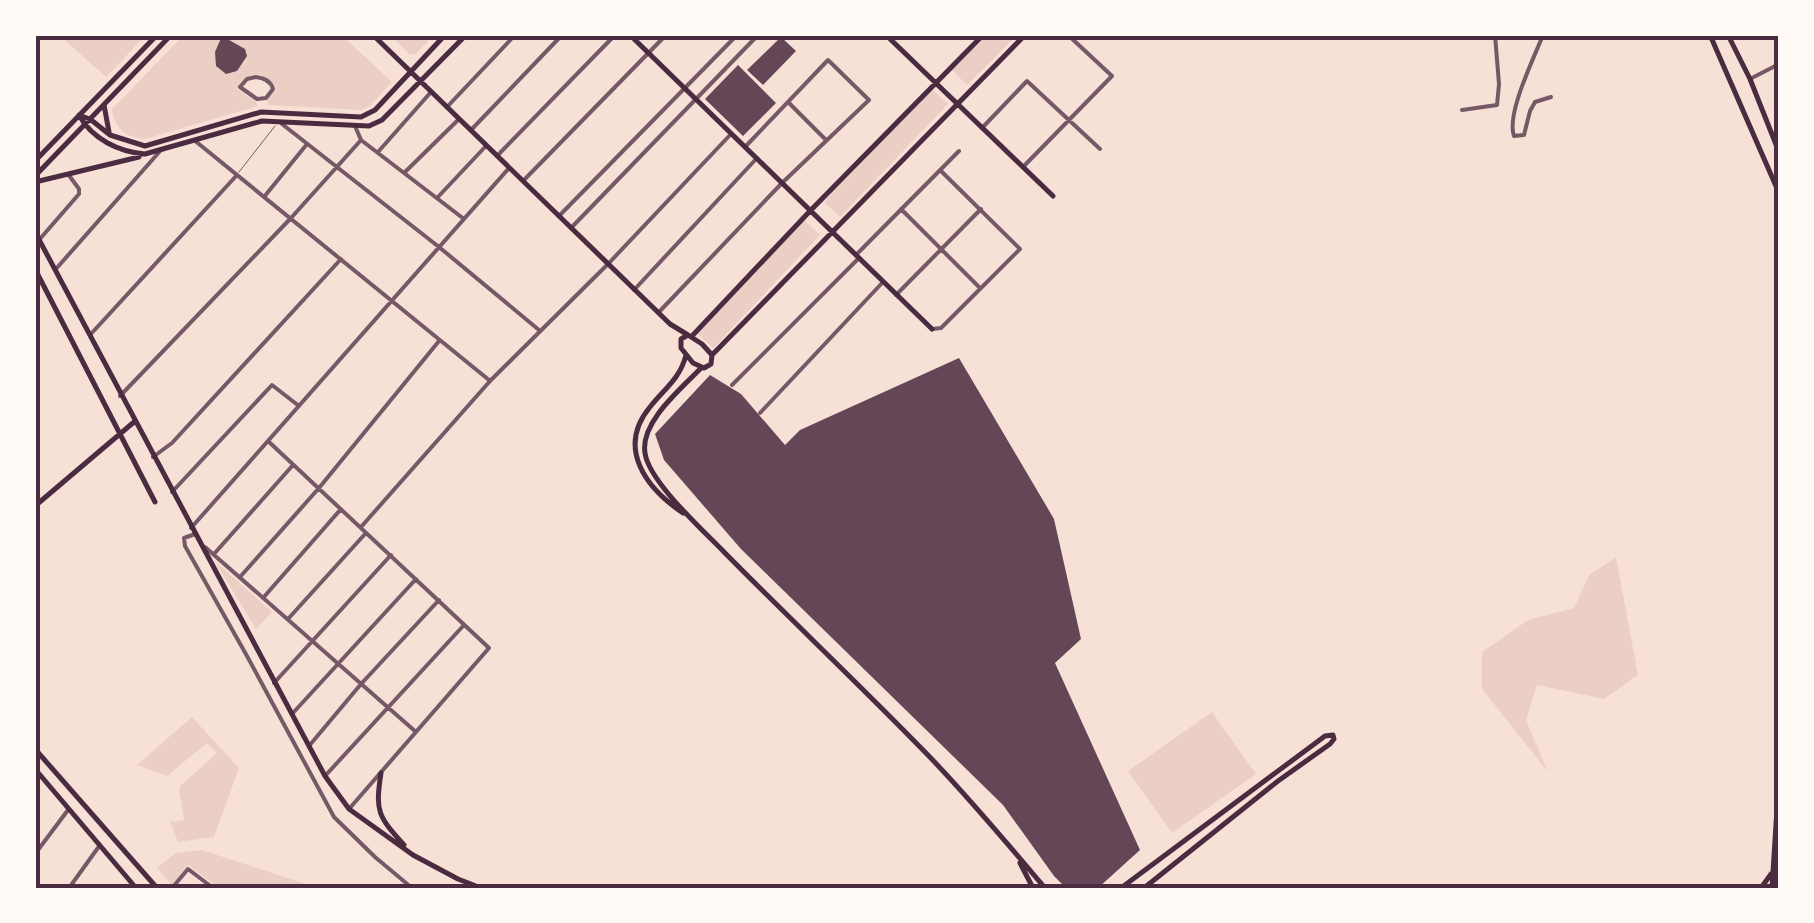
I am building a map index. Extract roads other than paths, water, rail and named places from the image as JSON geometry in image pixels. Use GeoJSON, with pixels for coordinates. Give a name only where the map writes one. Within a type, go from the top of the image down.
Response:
{"type":"FeatureCollection","features":[{"type":"Feature","properties":{"kind":"main road"},"geometry":{"type":"LineString","coordinates":[[35,161],[157,35]]}},
{"type":"Feature","properties":{"kind":"main road"},"geometry":{"type":"LineString","coordinates":[[35,179],[172,35]]}},
{"type":"Feature","properties":{"kind":"main road"},"geometry":{"type":"LineString","coordinates":[[373,35],[658,313],[712,355]]}},
{"type":"Feature","properties":{"kind":"main road"},"geometry":{"type":"LineString","coordinates":[[79,115],[110,135],[139,146],[266,112],[361,118],[375,110],[445,35]]}},
{"type":"Feature","properties":{"kind":"main road"},"geometry":{"type":"LineString","coordinates":[[35,179],[152,153],[262,120],[368,126],[382,120],[466,35]]}},
{"type":"Feature","properties":{"kind":"main road"},"geometry":{"type":"LineString","coordinates":[[630,35],[932,329]]}},
{"type":"Feature","properties":{"kind":"main road"},"geometry":{"type":"LineString","coordinates":[[886,35],[1054,196]]}},
{"type":"Feature","properties":{"kind":"main road"},"geometry":{"type":"LineString","coordinates":[[680,344],[982,35]]}},
{"type":"Feature","properties":{"kind":"main road"},"geometry":{"type":"LineString","coordinates":[[1025,35],[712,355],[711,364],[701,368],[654,418],[644,445],[648,466],[690,517],[922,749],[989,820],[1044,888]]}},
{"type":"Feature","properties":{"kind":"main road"},"geometry":{"type":"LineString","coordinates":[[1710,35],[1779,193]]}},
{"type":"Feature","properties":{"kind":"main road"},"geometry":{"type":"LineString","coordinates":[[1728,35],[1779,152]]}},
{"type":"Feature","properties":{"kind":"main road"},"geometry":{"type":"LineString","coordinates":[[104,105],[110,135]]}},
{"type":"Feature","properties":{"kind":"main road"},"geometry":{"type":"LineString","coordinates":[[79,115],[84,125],[105,142],[138,154],[152,153]]}},
{"type":"Feature","properties":{"kind":"main road"},"geometry":{"type":"LineString","coordinates":[[35,232],[325,776],[349,809],[412,855],[481,888]]}},
{"type":"Feature","properties":{"kind":"main road"},"geometry":{"type":"LineString","coordinates":[[35,269],[155,502]]}},
{"type":"Feature","properties":{"kind":"main road"},"geometry":{"type":"LineString","coordinates":[[670,324],[686,355],[701,368]]}},
{"type":"Feature","properties":{"kind":"main road"},"geometry":{"type":"LineString","coordinates":[[686,355],[679,374],[642,418],[636,430],[635,451],[638,465],[656,490],[690,517]]}},
{"type":"Feature","properties":{"kind":"main road"},"geometry":{"type":"LineString","coordinates":[[35,506],[134,422]]}},
{"type":"Feature","properties":{"kind":"main road"},"geometry":{"type":"LineString","coordinates":[[1121,888],[1140,873],[1277,778],[1330,744],[1332,735],[1325,736],[1277,778],[1147,886],[1140,873]]}},
{"type":"Feature","properties":{"kind":"main road"},"geometry":{"type":"LineString","coordinates":[[35,749],[157,888]]}},
{"type":"Feature","properties":{"kind":"main road"},"geometry":{"type":"LineString","coordinates":[[35,770],[132,886]]}},
{"type":"Feature","properties":{"kind":"main road"},"geometry":{"type":"LineString","coordinates":[[381,774],[377,802],[382,819],[412,855]]}},
{"type":"Feature","properties":{"kind":"main road"},"geometry":{"type":"LineString","coordinates":[[1772,888],[1779,778]]}},
{"type":"Feature","properties":{"kind":"main road"},"geometry":{"type":"LineString","coordinates":[[1014,851],[1033,888]]}},
{"type":"Feature","properties":{"kind":"main road"},"geometry":{"type":"LineString","coordinates":[[1761,888],[1773,872]]}},
{"type":"Feature","properties":{"kind":"street"},"geometry":{"type":"LineString","coordinates":[[447,107],[515,35]]}},
{"type":"Feature","properties":{"kind":"street"},"geometry":{"type":"LineString","coordinates":[[471,130],[562,35]]}},
{"type":"Feature","properties":{"kind":"street"},"geometry":{"type":"LineString","coordinates":[[497,156],[616,35]]}},
{"type":"Feature","properties":{"kind":"street"},"geometry":{"type":"LineString","coordinates":[[524,180],[666,35]]}},
{"type":"Feature","properties":{"kind":"street"},"geometry":{"type":"LineString","coordinates":[[559,216],[737,35]]}},
{"type":"Feature","properties":{"kind":"street"},"geometry":{"type":"LineString","coordinates":[[571,228],[758,35]]}},
{"type":"Feature","properties":{"kind":"street"},"geometry":{"type":"LineString","coordinates":[[893,42],[900,35]]}},
{"type":"Feature","properties":{"kind":"street"},"geometry":{"type":"LineString","coordinates":[[1023,167],[1112,76],[1068,35]]}},
{"type":"Feature","properties":{"kind":"street"},"geometry":{"type":"LineString","coordinates":[[1462,110],[1497,105],[1495,35]]}},
{"type":"Feature","properties":{"kind":"street"},"geometry":{"type":"LineString","coordinates":[[1543,35],[1517,104],[1511,128],[1514,136],[1524,135],[1535,102],[1551,96]]}},
{"type":"Feature","properties":{"kind":"street"},"geometry":{"type":"LineString","coordinates":[[658,313],[782,183],[869,100],[828,60],[745,147]]}},
{"type":"Feature","properties":{"kind":"street"},"geometry":{"type":"LineString","coordinates":[[1750,79],[1779,64]]}},
{"type":"Feature","properties":{"kind":"street"},"geometry":{"type":"LineString","coordinates":[[261,77],[272,85],[266,98],[261,99],[240,88],[246,79],[261,77]]}},
{"type":"Feature","properties":{"kind":"street"},"geometry":{"type":"LineString","coordinates":[[982,128],[1027,81],[1100,148]]}},
{"type":"Feature","properties":{"kind":"street"},"geometry":{"type":"LineString","coordinates":[[377,153],[432,92]]}},
{"type":"Feature","properties":{"kind":"street"},"geometry":{"type":"LineString","coordinates":[[261,99],[266,112]]}},
{"type":"Feature","properties":{"kind":"street"},"geometry":{"type":"LineString","coordinates":[[788,102],[826,140]]}},
{"type":"Feature","properties":{"kind":"street"},"geometry":{"type":"LineString","coordinates":[[404,173],[459,119]]}},
{"type":"Feature","properties":{"kind":"street"},"geometry":{"type":"LineString","coordinates":[[278,121],[539,330]]}},
{"type":"Feature","properties":{"kind":"street"},"geometry":{"type":"LineString","coordinates":[[354,125],[361,140],[464,219]]}},
{"type":"Feature","properties":{"kind":"street"},"geometry":{"type":"LineString","coordinates":[[361,527],[490,381],[731,134]]}},
{"type":"Feature","properties":{"kind":"street"},"geometry":{"type":"LineString","coordinates":[[194,140],[490,381]]}},
{"type":"Feature","properties":{"kind":"street"},"geometry":{"type":"LineString","coordinates":[[120,396],[361,140]]}},
{"type":"Feature","properties":{"kind":"street"},"geometry":{"type":"LineString","coordinates":[[264,197],[308,144]]}},
{"type":"Feature","properties":{"kind":"street"},"geometry":{"type":"LineString","coordinates":[[438,198],[486,145]]}},
{"type":"Feature","properties":{"kind":"street"},"geometry":{"type":"LineString","coordinates":[[55,270],[162,150]]}},
{"type":"Feature","properties":{"kind":"street"},"geometry":{"type":"LineString","coordinates":[[732,385],[959,151]]}},
{"type":"Feature","properties":{"kind":"street"},"geometry":{"type":"LineString","coordinates":[[634,290],[757,158]]}},
{"type":"Feature","properties":{"kind":"street"},"geometry":{"type":"LineString","coordinates":[[412,888],[334,817],[184,538],[195,534],[268,441],[509,168]]}},
{"type":"Feature","properties":{"kind":"street"},"geometry":{"type":"LineString","coordinates":[[932,329],[941,328],[1020,249],[940,170]]}},
{"type":"Feature","properties":{"kind":"street"},"geometry":{"type":"LineString","coordinates":[[39,240],[79,194],[80,189],[68,174]]}},
{"type":"Feature","properties":{"kind":"street"},"geometry":{"type":"LineString","coordinates":[[90,335],[237,175]]}},
{"type":"Feature","properties":{"kind":"street"},"geometry":{"type":"LineString","coordinates":[[901,209],[980,288]]}},
{"type":"Feature","properties":{"kind":"street"},"geometry":{"type":"LineString","coordinates":[[896,295],[981,209]]}},
{"type":"Feature","properties":{"kind":"street"},"geometry":{"type":"LineString","coordinates":[[153,457],[172,444],[341,259]]}},
{"type":"Feature","properties":{"kind":"street"},"geometry":{"type":"LineString","coordinates":[[760,413],[883,282]]}},
{"type":"Feature","properties":{"kind":"street"},"geometry":{"type":"LineString","coordinates":[[240,577],[439,342]]}},
{"type":"Feature","properties":{"kind":"street"},"geometry":{"type":"LineString","coordinates":[[172,492],[272,385],[299,406]]}},
{"type":"Feature","properties":{"kind":"street"},"geometry":{"type":"LineString","coordinates":[[268,441],[489,648],[349,809]]}},
{"type":"Feature","properties":{"kind":"street"},"geometry":{"type":"LineString","coordinates":[[214,554],[293,464]]}},
{"type":"Feature","properties":{"kind":"street"},"geometry":{"type":"LineString","coordinates":[[264,598],[341,509]]}},
{"type":"Feature","properties":{"kind":"street"},"geometry":{"type":"LineString","coordinates":[[288,620],[366,533]]}},
{"type":"Feature","properties":{"kind":"street"},"geometry":{"type":"LineString","coordinates":[[195,534],[417,732]]}},
{"type":"Feature","properties":{"kind":"street"},"geometry":{"type":"LineString","coordinates":[[274,683],[390,555]]}},
{"type":"Feature","properties":{"kind":"street"},"geometry":{"type":"LineString","coordinates":[[292,714],[416,579]]}},
{"type":"Feature","properties":{"kind":"street"},"geometry":{"type":"LineString","coordinates":[[308,747],[439,600]]}},
{"type":"Feature","properties":{"kind":"street"},"geometry":{"type":"LineString","coordinates":[[325,776],[464,624]]}},
{"type":"Feature","properties":{"kind":"street"},"geometry":{"type":"LineString","coordinates":[[35,854],[68,808]]}},
{"type":"Feature","properties":{"kind":"street"},"geometry":{"type":"LineString","coordinates":[[69,888],[100,845]]}},
{"type":"Feature","properties":{"kind":"street"},"geometry":{"type":"LineString","coordinates":[[172,888],[188,869],[213,888]]}},
{"type":"Feature","properties":{"kind":"lane"},"geometry":{"type":"LineString","coordinates":[[237,175],[278,121]]}}]}
